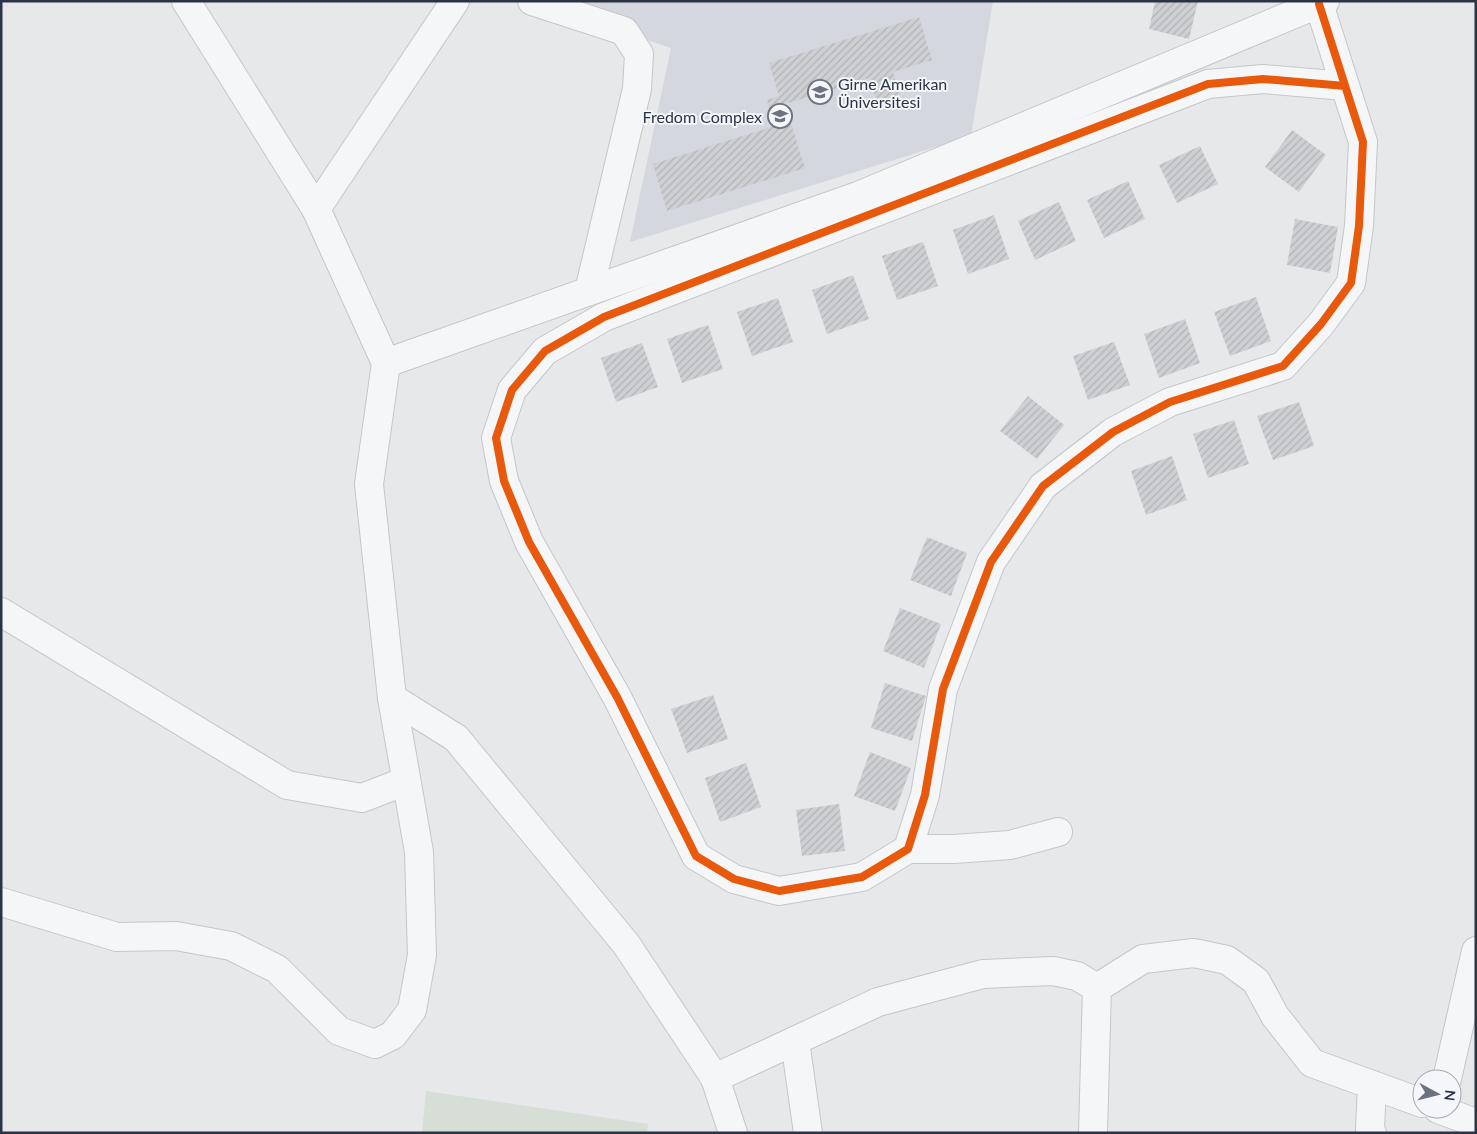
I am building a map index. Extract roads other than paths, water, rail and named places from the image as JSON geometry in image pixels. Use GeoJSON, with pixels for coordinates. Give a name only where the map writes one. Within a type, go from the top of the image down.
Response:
{"type":"FeatureCollection","features":[{"type":"Feature","properties":{"kind":"street"},"geometry":{"type":"LineString","coordinates":[[316,209],[455,1]]}},
{"type":"Feature","properties":{"kind":"street"},"geometry":{"type":"LineString","coordinates":[[532,1],[624,31],[639,54],[637,89],[589,291]]}},
{"type":"Feature","properties":{"kind":"street"},"geometry":{"type":"LineString","coordinates":[[1,902],[117,937],[176,936],[231,946],[278,970],[339,1032],[375,1044],[393,1035],[412,1010],[422,956],[419,852],[392,698],[369,484],[386,363],[316,209],[187,2]]}},
{"type":"Feature","properties":{"kind":"street"},"geometry":{"type":"LineString","coordinates":[[386,363],[858,196],[1309,5],[1345,86],[1363,142],[1359,226],[1351,283],[1321,324],[1282,366],[1170,402],[1113,432],[1043,486],[990,562],[943,690],[925,795],[908,849]]}},
{"type":"Feature","properties":{"kind":"street"},"geometry":{"type":"LineString","coordinates":[[1058,832],[1010,845],[954,849],[908,849],[862,877],[779,891],[734,878],[696,856],[617,697],[529,542],[504,481],[496,438],[512,390],[545,351],[604,317],[1208,84],[1263,80],[1345,86]]}},
{"type":"Feature","properties":{"kind":"street"},"geometry":{"type":"LineString","coordinates":[[1,612],[287,785],[362,798],[406,782]]}},
{"type":"Feature","properties":{"kind":"street"},"geometry":{"type":"LineString","coordinates":[[392,698],[456,738],[626,944],[715,1078],[733,1133]]}},
{"type":"Feature","properties":{"kind":"street"},"geometry":{"type":"LineString","coordinates":[[1449,1069],[1476,951]]}},
{"type":"Feature","properties":{"kind":"street"},"geometry":{"type":"LineString","coordinates":[[1097,988],[1143,959],[1194,953],[1227,960],[1256,981],[1276,1016],[1312,1063],[1412,1100]]}},
{"type":"Feature","properties":{"kind":"street"},"geometry":{"type":"LineString","coordinates":[[715,1078],[878,1002],[983,974],[1053,971],[1077,976],[1097,988]]}},
{"type":"Feature","properties":{"kind":"street"},"geometry":{"type":"LineString","coordinates":[[1093,1133],[1097,988]]}},
{"type":"Feature","properties":{"kind":"street"},"geometry":{"type":"LineString","coordinates":[[795,1041],[808,1133]]}},
{"type":"Feature","properties":{"kind":"street"},"geometry":{"type":"LineString","coordinates":[[1372,1085],[1370,1130],[1372,1133]]}},
{"type":"Feature","properties":{"kind":"street"},"geometry":{"type":"LineString","coordinates":[[1462,1118],[1476,1123]]}},
{"type":"Feature","properties":{"kind":"place","name":"Girne Amerikan Üniversitesi"},"geometry":{"type":"Point","coordinates":[820,92]}},
{"type":"Feature","properties":{"kind":"place","name":"Fredom Complex"},"geometry":{"type":"Point","coordinates":[780,116]}}]}
